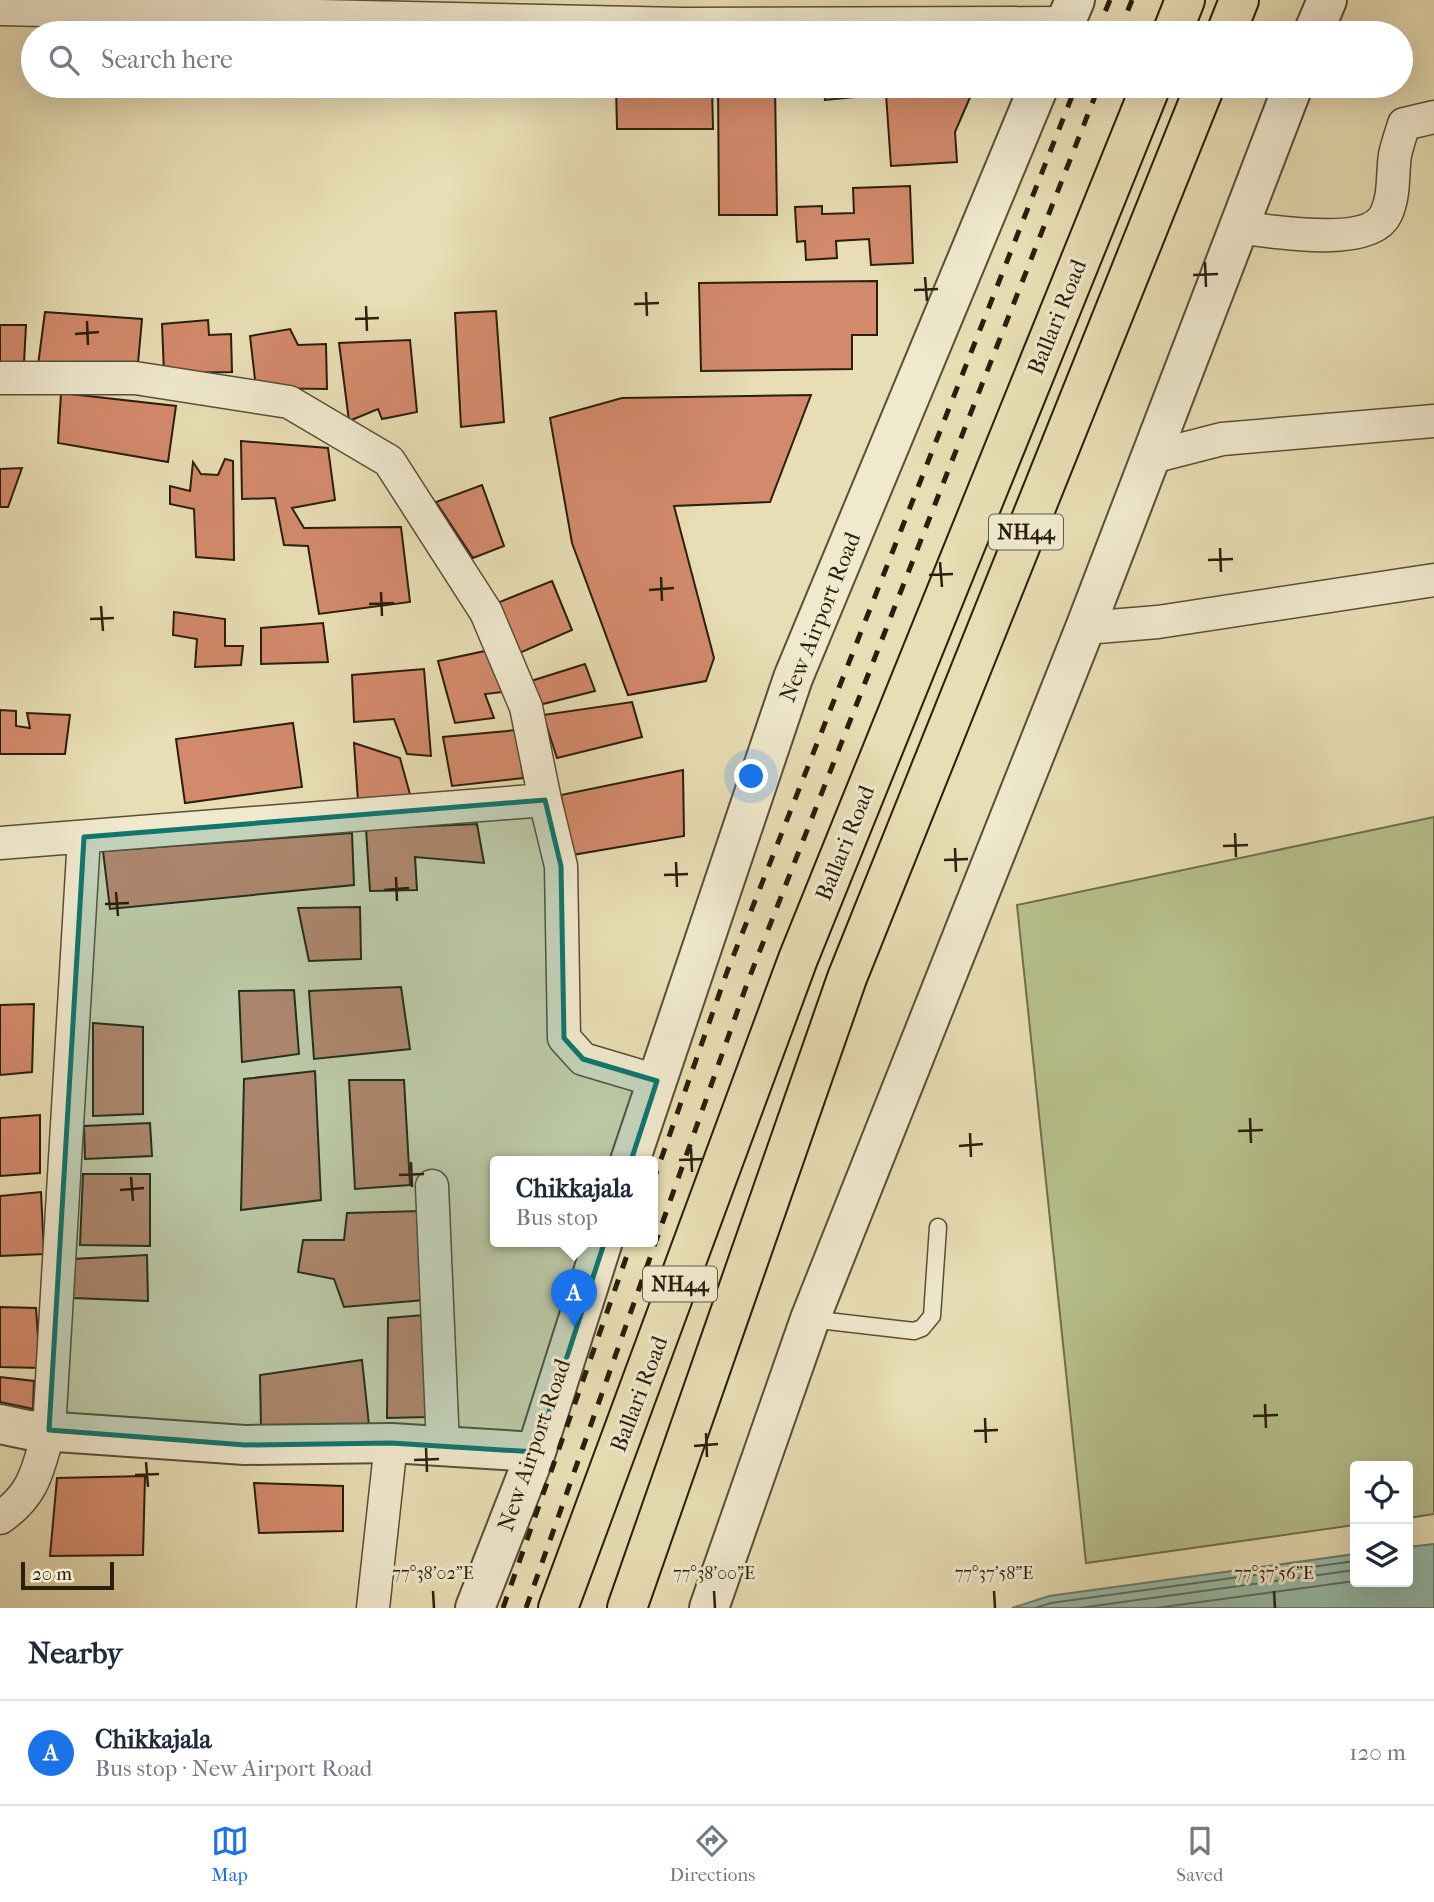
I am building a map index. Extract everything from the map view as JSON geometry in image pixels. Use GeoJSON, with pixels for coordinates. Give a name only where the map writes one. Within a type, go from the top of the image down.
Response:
{"type":"FeatureCollection","features":[{"type":"Feature","properties":{"kind":"highway"},"geometry":{"type":"LineString","coordinates":[[1177,21],[1185,0]]}},
{"type":"Feature","properties":{"kind":"highway"},"geometry":{"type":"LineString","coordinates":[[1231,21],[1239,0]]}},
{"type":"Feature","properties":{"kind":"highway","name":"Ballari Road"},"geometry":{"type":"LineString","coordinates":[[558,1608],[799,959],[1146,98]]}},
{"type":"Feature","properties":{"kind":"highway","name":"NH44"},"geometry":{"type":"LineString","coordinates":[[626,1608],[847,978],[1200,98]]}},
{"type":"Feature","properties":{"kind":"street"},"geometry":{"type":"LineString","coordinates":[[1318,21],[1327,0]]}},
{"type":"Feature","properties":{"kind":"street"},"geometry":{"type":"LineString","coordinates":[[0,9],[546,21]]}},
{"type":"Feature","properties":{"kind":"street"},"geometry":{"type":"LineString","coordinates":[[913,21],[1067,19]]}},
{"type":"Feature","properties":{"kind":"street","name":"New Airport Road"},"geometry":{"type":"LineString","coordinates":[[633,1156],[793,678],[1034,98]]}},
{"type":"Feature","properties":{"kind":"street"},"geometry":{"type":"LineString","coordinates":[[709,1608],[810,1319],[1152,457],[1236,227],[1288,98]]}},
{"type":"Feature","properties":{"kind":"street"},"geometry":{"type":"LineString","coordinates":[[1236,227],[1303,236],[1373,228],[1386,216],[1394,189],[1395,155],[1404,124],[1434,117]]}},
{"type":"Feature","properties":{"kind":"street"},"geometry":{"type":"LineString","coordinates":[[0,378],[135,378],[289,402],[389,461],[486,612],[526,707],[561,866],[564,1038],[583,1059],[657,1081]]}},
{"type":"Feature","properties":{"kind":"street"},"geometry":{"type":"LineString","coordinates":[[1152,457],[1222,439],[1434,421]]}},
{"type":"Feature","properties":{"kind":"street"},"geometry":{"type":"LineString","coordinates":[[1085,628],[1158,622],[1434,580]]}},
{"type":"Feature","properties":{"kind":"street"},"geometry":{"type":"LineString","coordinates":[[0,843],[545,800]]}},
{"type":"Feature","properties":{"kind":"street"},"geometry":{"type":"LineString","coordinates":[[0,1518],[21,1504],[31,1485],[48,1430],[84,837]]}},
{"type":"Feature","properties":{"kind":"street"},"geometry":{"type":"LineString","coordinates":[[432,1186],[443,1446]]}},
{"type":"Feature","properties":{"kind":"street","name":"New Airport Road"},"geometry":{"type":"LineString","coordinates":[[475,1608],[536,1452],[601,1247]]}},
{"type":"Feature","properties":{"kind":"street"},"geometry":{"type":"LineString","coordinates":[[0,1424],[245,1445],[391,1443],[536,1452]]}},
{"type":"Feature","properties":{"kind":"street"},"geometry":{"type":"LineString","coordinates":[[373,1608],[391,1443]]}},
{"type":"Feature","properties":{"kind":"lane"},"geometry":{"type":"LineString","coordinates":[[810,1319],[914,1331],[922,1328],[932,1316],[938,1227]]}},
{"type":"Feature","properties":{"kind":"highlighted area"},"geometry":{"type":"Polygon","coordinates":[[[545,800],[561,866],[564,1038],[583,1059],[657,1081],[536,1452],[391,1443],[245,1445],[49,1430],[84,837],[545,800]]]}},
{"type":"Feature","properties":{"kind":"green space"},"geometry":{"type":"Polygon","coordinates":[[[1434,817],[1434,1514],[1413,1517],[1413,1461],[1350,1461],[1350,1526],[1086,1563],[1017,905],[1434,817]]]}},
{"type":"Feature","properties":{"kind":"water"},"geometry":{"type":"Polygon","coordinates":[[[1434,1544],[1434,1608],[1012,1608],[1049,1596],[1350,1555],[1350,1587],[1413,1587],[1413,1546],[1434,1544]]]}},
{"type":"Feature","properties":{"kind":"building"},"geometry":{"type":"Polygon","coordinates":[[[616,98],[712,98],[713,129],[617,129],[616,98]]]}},
{"type":"Feature","properties":{"kind":"building"},"geometry":{"type":"Polygon","coordinates":[[[718,98],[775,98],[777,215],[719,215],[718,98]]]}},
{"type":"Feature","properties":{"kind":"building"},"geometry":{"type":"Polygon","coordinates":[[[886,98],[970,98],[955,132],[957,162],[891,166],[886,98]]]}},
{"type":"Feature","properties":{"kind":"building"},"geometry":{"type":"Polygon","coordinates":[[[910,186],[913,263],[871,265],[869,239],[836,241],[837,258],[806,260],[805,241],[797,242],[795,207],[822,206],[822,214],[854,213],[853,188],[910,186]]]}},
{"type":"Feature","properties":{"kind":"building"},"geometry":{"type":"Polygon","coordinates":[[[877,281],[877,335],[852,335],[852,369],[701,371],[699,283],[877,281]]]}},
{"type":"Feature","properties":{"kind":"building"},"geometry":{"type":"Polygon","coordinates":[[[496,311],[504,422],[461,427],[455,313],[496,311]]]}},
{"type":"Feature","properties":{"kind":"building"},"geometry":{"type":"Polygon","coordinates":[[[45,312],[142,319],[138,363],[38,365],[45,312]]]}},
{"type":"Feature","properties":{"kind":"building"},"geometry":{"type":"Polygon","coordinates":[[[208,320],[209,335],[231,334],[232,372],[164,373],[162,324],[208,320]]]}},
{"type":"Feature","properties":{"kind":"building"},"geometry":{"type":"Polygon","coordinates":[[[0,325],[26,325],[24,363],[0,364],[0,325]]]}},
{"type":"Feature","properties":{"kind":"building"},"geometry":{"type":"Polygon","coordinates":[[[290,329],[298,345],[326,344],[327,389],[256,388],[250,336],[290,329]]]}},
{"type":"Feature","properties":{"kind":"building"},"geometry":{"type":"Polygon","coordinates":[[[410,340],[417,412],[382,419],[378,409],[349,421],[339,343],[410,340]]]}},
{"type":"Feature","properties":{"kind":"building"},"geometry":{"type":"Polygon","coordinates":[[[61,393],[176,406],[168,462],[58,443],[61,393]]]}},
{"type":"Feature","properties":{"kind":"building"},"geometry":{"type":"Polygon","coordinates":[[[811,395],[770,502],[674,506],[714,658],[706,681],[628,695],[572,543],[550,418],[622,398],[811,395]]]}},
{"type":"Feature","properties":{"kind":"building"},"geometry":{"type":"Polygon","coordinates":[[[241,441],[328,448],[335,500],[292,508],[304,528],[401,527],[410,602],[319,614],[308,546],[284,545],[275,498],[242,499],[241,441]]]}},
{"type":"Feature","properties":{"kind":"building"},"geometry":{"type":"Polygon","coordinates":[[[225,459],[233,461],[234,560],[196,557],[194,509],[170,504],[170,486],[190,491],[193,462],[201,474],[218,475],[225,459]]]}},
{"type":"Feature","properties":{"kind":"building"},"geometry":{"type":"Polygon","coordinates":[[[22,468],[8,507],[0,507],[0,469],[22,468]]]}},
{"type":"Feature","properties":{"kind":"building"},"geometry":{"type":"Polygon","coordinates":[[[482,485],[504,546],[473,558],[436,502],[482,485]]]}},
{"type":"Feature","properties":{"kind":"building"},"geometry":{"type":"Polygon","coordinates":[[[552,581],[572,630],[515,655],[497,603],[552,581]]]}},
{"type":"Feature","properties":{"kind":"building"},"geometry":{"type":"Polygon","coordinates":[[[174,612],[225,619],[225,646],[243,646],[241,665],[195,667],[197,639],[173,635],[174,612]]]}},
{"type":"Feature","properties":{"kind":"building"},"geometry":{"type":"Polygon","coordinates":[[[323,623],[328,662],[261,664],[261,628],[323,623]]]}},
{"type":"Feature","properties":{"kind":"building"},"geometry":{"type":"Polygon","coordinates":[[[485,651],[503,692],[485,694],[494,718],[455,723],[438,661],[485,651]]]}},
{"type":"Feature","properties":{"kind":"building"},"geometry":{"type":"Polygon","coordinates":[[[585,664],[595,691],[539,705],[531,681],[585,664]]]}},
{"type":"Feature","properties":{"kind":"building"},"geometry":{"type":"Polygon","coordinates":[[[424,669],[431,756],[407,754],[394,719],[354,722],[352,675],[424,669]]]}},
{"type":"Feature","properties":{"kind":"building"},"geometry":{"type":"Polygon","coordinates":[[[632,702],[642,737],[557,758],[543,715],[632,702]]]}},
{"type":"Feature","properties":{"kind":"building"},"geometry":{"type":"Polygon","coordinates":[[[0,710],[16,711],[16,726],[30,728],[27,713],[70,715],[65,754],[0,754],[0,710]]]}},
{"type":"Feature","properties":{"kind":"building"},"geometry":{"type":"Polygon","coordinates":[[[293,723],[302,787],[185,803],[176,739],[293,723]]]}},
{"type":"Feature","properties":{"kind":"building"},"geometry":{"type":"Polygon","coordinates":[[[517,730],[523,778],[452,786],[443,737],[517,730]]]}},
{"type":"Feature","properties":{"kind":"building"},"geometry":{"type":"Polygon","coordinates":[[[354,743],[400,758],[411,798],[358,801],[354,743]]]}},
{"type":"Feature","properties":{"kind":"building"},"geometry":{"type":"Polygon","coordinates":[[[683,770],[684,836],[572,855],[561,795],[683,770]]]}},
{"type":"Feature","properties":{"kind":"building"},"geometry":{"type":"Polygon","coordinates":[[[477,824],[484,863],[415,857],[417,890],[370,891],[366,829],[477,824]]]}},
{"type":"Feature","properties":{"kind":"building"},"geometry":{"type":"Polygon","coordinates":[[[352,833],[354,885],[110,909],[103,851],[352,833]]]}},
{"type":"Feature","properties":{"kind":"building"},"geometry":{"type":"Polygon","coordinates":[[[360,907],[361,959],[309,961],[298,908],[360,907]]]}},
{"type":"Feature","properties":{"kind":"building"},"geometry":{"type":"Polygon","coordinates":[[[401,987],[410,1049],[314,1059],[309,991],[401,987]]]}},
{"type":"Feature","properties":{"kind":"building"},"geometry":{"type":"Polygon","coordinates":[[[294,990],[299,1054],[242,1062],[239,991],[294,990]]]}},
{"type":"Feature","properties":{"kind":"building"},"geometry":{"type":"Polygon","coordinates":[[[34,1004],[32,1072],[0,1075],[0,1005],[34,1004]]]}},
{"type":"Feature","properties":{"kind":"building"},"geometry":{"type":"Polygon","coordinates":[[[93,1023],[143,1027],[143,1114],[93,1116],[93,1023]]]}},
{"type":"Feature","properties":{"kind":"building"},"geometry":{"type":"Polygon","coordinates":[[[315,1071],[321,1200],[241,1210],[244,1079],[315,1071]]]}},
{"type":"Feature","properties":{"kind":"building"},"geometry":{"type":"Polygon","coordinates":[[[349,1080],[404,1080],[410,1185],[355,1189],[349,1080]]]}},
{"type":"Feature","properties":{"kind":"building"},"geometry":{"type":"Polygon","coordinates":[[[40,1115],[40,1173],[0,1176],[0,1118],[40,1115]]]}},
{"type":"Feature","properties":{"kind":"building"},"geometry":{"type":"Polygon","coordinates":[[[150,1123],[152,1156],[85,1159],[84,1126],[150,1123]]]}},
{"type":"Feature","properties":{"kind":"building"},"geometry":{"type":"Polygon","coordinates":[[[83,1174],[150,1174],[150,1246],[80,1245],[83,1174]]]}},
{"type":"Feature","properties":{"kind":"building"},"geometry":{"type":"Polygon","coordinates":[[[41,1192],[44,1254],[0,1256],[0,1196],[41,1192]]]}},
{"type":"Feature","properties":{"kind":"building"},"geometry":{"type":"Polygon","coordinates":[[[421,1211],[424,1300],[344,1307],[334,1279],[298,1272],[303,1240],[344,1240],[347,1213],[421,1211]]]}},
{"type":"Feature","properties":{"kind":"building"},"geometry":{"type":"Polygon","coordinates":[[[147,1255],[148,1301],[73,1298],[72,1259],[147,1255]]]}},
{"type":"Feature","properties":{"kind":"building"},"geometry":{"type":"Polygon","coordinates":[[[0,1307],[36,1308],[40,1368],[0,1367],[0,1307]]]}},
{"type":"Feature","properties":{"kind":"building"},"geometry":{"type":"Polygon","coordinates":[[[424,1315],[427,1417],[387,1418],[388,1318],[424,1315]]]}},
{"type":"Feature","properties":{"kind":"building"},"geometry":{"type":"Polygon","coordinates":[[[362,1360],[369,1425],[261,1428],[260,1375],[362,1360]]]}},
{"type":"Feature","properties":{"kind":"building"},"geometry":{"type":"Polygon","coordinates":[[[0,1377],[34,1381],[33,1409],[0,1402],[0,1377]]]}},
{"type":"Feature","properties":{"kind":"building"},"geometry":{"type":"Polygon","coordinates":[[[145,1476],[143,1555],[50,1556],[57,1478],[145,1476]]]}},
{"type":"Feature","properties":{"kind":"building"},"geometry":{"type":"Polygon","coordinates":[[[254,1483],[343,1486],[343,1531],[259,1533],[254,1483]]]}},
{"type":"Feature","properties":{"kind":"railway"},"geometry":{"type":"LineString","coordinates":[[1101,21],[1110,0]]}},
{"type":"Feature","properties":{"kind":"railway"},"geometry":{"type":"LineString","coordinates":[[1124,21],[1132,0]]}},
{"type":"Feature","properties":{"kind":"railway"},"geometry":{"type":"LineString","coordinates":[[658,1168],[727,972],[1071,98]]}},
{"type":"Feature","properties":{"kind":"railway"},"geometry":{"type":"LineString","coordinates":[[658,1235],[748,981],[1094,98]]}},
{"type":"Feature","properties":{"kind":"railway"},"geometry":{"type":"LineString","coordinates":[[503,1608],[630,1247]]}},
{"type":"Feature","properties":{"kind":"railway"},"geometry":{"type":"LineString","coordinates":[[526,1608],[654,1247]]}},
{"type":"Feature","properties":{"kind":"place","name":"Chikkajala"},"geometry":{"type":"Point","coordinates":[574,1327]}}]}
